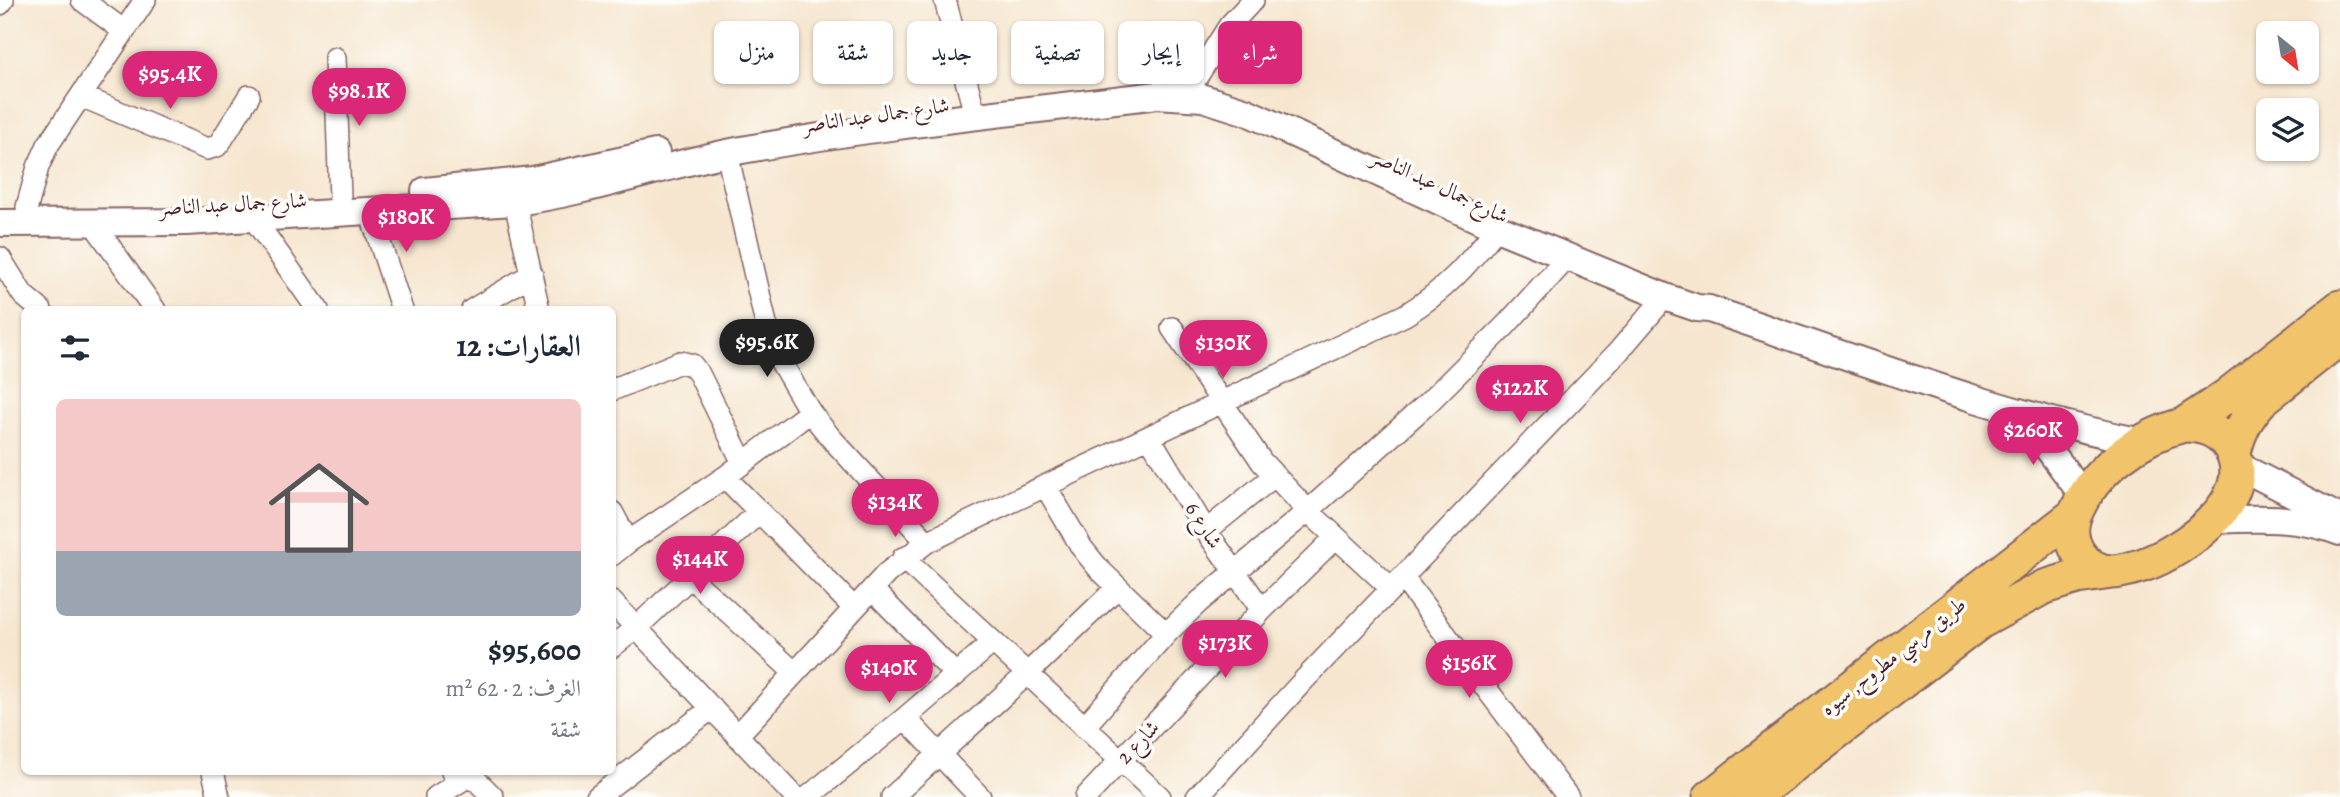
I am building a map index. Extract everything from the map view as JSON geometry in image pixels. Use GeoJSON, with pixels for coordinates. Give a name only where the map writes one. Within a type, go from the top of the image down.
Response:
{"type":"FeatureCollection","features":[{"type":"Feature","properties":{"kind":"main road"},"geometry":{"type":"LineString","coordinates":[[2340,307],[2225,397],[2183,425],[2142,442],[2110,466],[2080,506],[2072,526],[2075,548],[2090,565],[2112,572],[2140,566],[2172,552],[2201,532],[2234,490],[2235,459],[2243,424],[2252,411],[2340,338]]}},
{"type":"Feature","properties":{"kind":"main road"},"geometry":{"type":"LineString","coordinates":[[2183,425],[2208,428],[2219,434],[2235,459]]}},
{"type":"Feature","properties":{"kind":"main road","name":"طريق مرسي مطروح, سيوه"},"geometry":{"type":"LineString","coordinates":[[1710,797],[2080,506]]}},
{"type":"Feature","properties":{"kind":"main road","name":"طريق مرسي مطروح, سيوه"},"geometry":{"type":"LineString","coordinates":[[1752,797],[1980,622],[2044,587],[2077,577],[2112,572]]}},
{"type":"Feature","properties":{"kind":"street"},"geometry":{"type":"LineString","coordinates":[[82,0],[124,31]]}},
{"type":"Feature","properties":{"kind":"street"},"geometry":{"type":"LineString","coordinates":[[27,207],[38,167],[48,145],[145,0]]}},
{"type":"Feature","properties":{"kind":"street"},"geometry":{"type":"LineString","coordinates":[[945,0],[972,103]]}},
{"type":"Feature","properties":{"kind":"street"},"geometry":{"type":"LineString","coordinates":[[1204,66],[1229,26],[1253,0]]}},
{"type":"Feature","properties":{"kind":"street"},"geometry":{"type":"LineString","coordinates":[[335,58],[341,199]]}},
{"type":"Feature","properties":{"kind":"street","name":"شارع جمال عبد الناصر"},"geometry":{"type":"LineString","coordinates":[[0,223],[254,219],[515,202],[557,195],[727,153],[937,115],[972,103],[1142,84]]}},
{"type":"Feature","properties":{"kind":"street","name":"شارع جمال عبد الناصر"},"geometry":{"type":"LineString","coordinates":[[1198,84],[1236,91],[1257,100],[1503,216],[1700,299],[1709,309]]}},
{"type":"Feature","properties":{"kind":"street"},"geometry":{"type":"LineString","coordinates":[[81,96],[207,149],[217,146],[221,141],[249,96]]}},
{"type":"Feature","properties":{"kind":"street","name":"شارع جمال عبد الناصر"},"geometry":{"type":"LineString","coordinates":[[0,206],[187,208],[341,199],[533,180],[733,135],[1157,96],[1203,98],[1247,112],[1497,228],[1665,297],[1697,308],[1709,309],[2012,410],[2087,431],[2142,442]]}},
{"type":"Feature","properties":{"kind":"street"},"geometry":{"type":"LineString","coordinates":[[727,153],[766,324],[778,357],[810,412],[927,542]]}},
{"type":"Feature","properties":{"kind":"street"},"geometry":{"type":"LineString","coordinates":[[515,202],[538,306]]}},
{"type":"Feature","properties":{"kind":"street"},"geometry":{"type":"LineString","coordinates":[[370,212],[401,306]]}},
{"type":"Feature","properties":{"kind":"street"},"geometry":{"type":"LineString","coordinates":[[254,219],[315,306]]}},
{"type":"Feature","properties":{"kind":"street"},"geometry":{"type":"LineString","coordinates":[[93,223],[152,306]]}},
{"type":"Feature","properties":{"kind":"street"},"geometry":{"type":"LineString","coordinates":[[737,736],[903,558],[927,542],[1405,315],[1426,302],[1463,270],[1497,228]]}},
{"type":"Feature","properties":{"kind":"street"},"geometry":{"type":"LineString","coordinates":[[1084,727],[1166,634],[1234,572],[1308,511],[1458,374],[1568,257]]}},
{"type":"Feature","properties":{"kind":"street"},"geometry":{"type":"LineString","coordinates":[[0,258],[23,295],[36,306]]}},
{"type":"Feature","properties":{"kind":"street"},"geometry":{"type":"LineString","coordinates":[[479,306],[532,274]]}},
{"type":"Feature","properties":{"kind":"street"},"geometry":{"type":"LineString","coordinates":[[1197,797],[1618,352],[1665,297]]}},
{"type":"Feature","properties":{"kind":"street"},"geometry":{"type":"LineString","coordinates":[[1172,328],[1262,462],[1336,537],[1397,584],[1568,797]]}},
{"type":"Feature","properties":{"kind":"street"},"geometry":{"type":"LineString","coordinates":[[616,388],[680,362],[692,365],[699,373],[743,463]]}},
{"type":"Feature","properties":{"kind":"street","name":"شارع جمال عبد الناصر"},"geometry":{"type":"LineString","coordinates":[[2012,410],[2044,443],[2080,506]]}},
{"type":"Feature","properties":{"kind":"street"},"geometry":{"type":"LineString","coordinates":[[616,530],[620,548],[725,477],[810,412]]}},
{"type":"Feature","properties":{"kind":"street","name":"شارع 6"},"geometry":{"type":"LineString","coordinates":[[1150,438],[1206,531],[1262,610]]}},
{"type":"Feature","properties":{"kind":"street"},"geometry":{"type":"LineString","coordinates":[[2235,459],[2340,518]]}},
{"type":"Feature","properties":{"kind":"street"},"geometry":{"type":"LineString","coordinates":[[1206,531],[1274,476]]}},
{"type":"Feature","properties":{"kind":"street"},"geometry":{"type":"LineString","coordinates":[[725,477],[854,608]]}},
{"type":"Feature","properties":{"kind":"street"},"geometry":{"type":"LineString","coordinates":[[1046,487],[1082,548],[1116,588],[1166,634]]}},
{"type":"Feature","properties":{"kind":"street"},"geometry":{"type":"LineString","coordinates":[[616,644],[758,512]]}},
{"type":"Feature","properties":{"kind":"street"},"geometry":{"type":"LineString","coordinates":[[2213,520],[2283,520],[2340,532]]}},
{"type":"Feature","properties":{"kind":"street","name":"شارع 2"},"geometry":{"type":"LineString","coordinates":[[1086,797],[1262,610],[1336,537]]}},
{"type":"Feature","properties":{"kind":"street"},"geometry":{"type":"LineString","coordinates":[[903,558],[1160,797]]}},
{"type":"Feature","properties":{"kind":"street"},"geometry":{"type":"LineString","coordinates":[[690,577],[795,673]]}},
{"type":"Feature","properties":{"kind":"street"},"geometry":{"type":"LineString","coordinates":[[892,797],[1027,674],[1116,588]]}},
{"type":"Feature","properties":{"kind":"street"},"geometry":{"type":"LineString","coordinates":[[872,589],[956,675]]}},
{"type":"Feature","properties":{"kind":"street"},"geometry":{"type":"LineString","coordinates":[[616,605],[795,797]]}},
{"type":"Feature","properties":{"kind":"street"},"geometry":{"type":"LineString","coordinates":[[808,797],[993,642]]}},
{"type":"Feature","properties":{"kind":"street"},"geometry":{"type":"LineString","coordinates":[[616,774],[712,708]]}},
{"type":"Feature","properties":{"kind":"street"},"geometry":{"type":"LineString","coordinates":[[905,718],[980,797]]}},
{"type":"Feature","properties":{"kind":"street"},"geometry":{"type":"LineString","coordinates":[[214,775],[219,797]]}},
{"type":"Feature","properties":{"kind":"street"},"geometry":{"type":"LineString","coordinates":[[436,797],[455,775]]}},
{"type":"Feature","properties":{"kind":"street"},"geometry":{"type":"LineString","coordinates":[[462,775],[477,781],[493,797]]}},
{"type":"Feature","properties":{"kind":"street"},"geometry":{"type":"LineString","coordinates":[[597,797],[611,777]]}}]}
